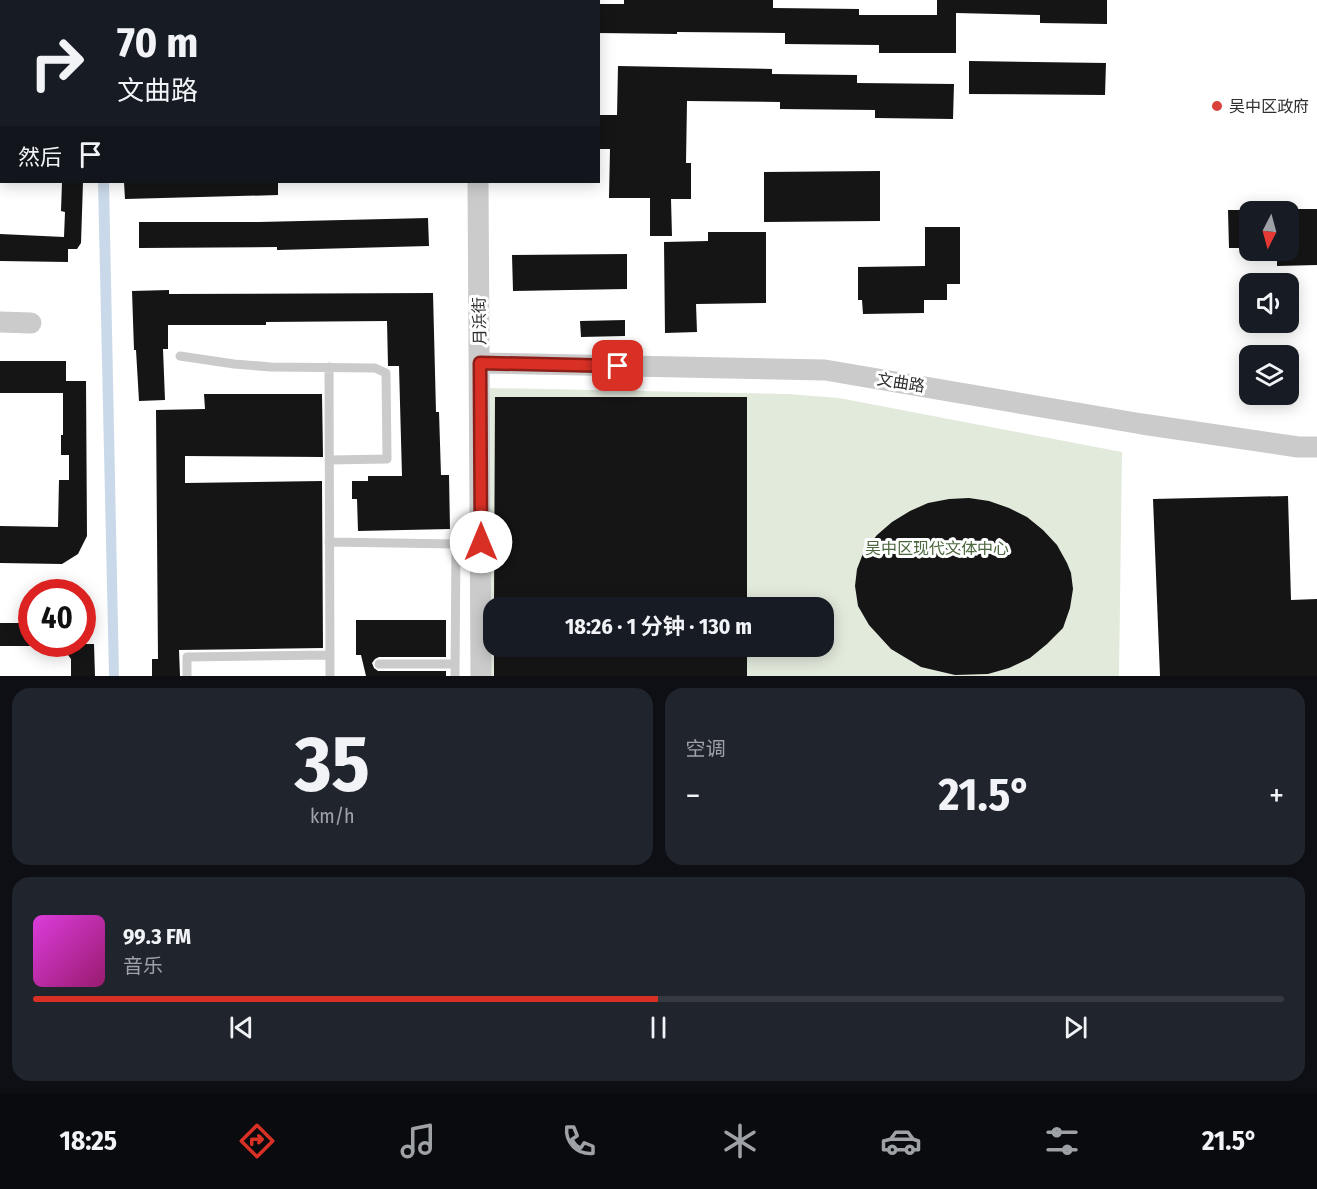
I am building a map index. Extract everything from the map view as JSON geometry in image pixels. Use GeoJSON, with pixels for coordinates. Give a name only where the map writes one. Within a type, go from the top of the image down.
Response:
{"type":"FeatureCollection","features":[{"type":"Feature","properties":{"kind":"street","name":"月浜街"},"geometry":{"type":"LineString","coordinates":[[478,183],[481,676]]}},
{"type":"Feature","properties":{"kind":"street"},"geometry":{"type":"LineString","coordinates":[[0,322],[31,323]]}},
{"type":"Feature","properties":{"kind":"street","name":"文曲路"},"geometry":{"type":"LineString","coordinates":[[480,363],[825,370],[1142,424],[1298,447],[1317,447]]}},
{"type":"Feature","properties":{"kind":"lane"},"geometry":{"type":"LineString","coordinates":[[180,356],[271,368],[375,368],[386,373],[387,459],[329,460]]}},
{"type":"Feature","properties":{"kind":"lane"},"geometry":{"type":"LineString","coordinates":[[329,367],[330,676]]}},
{"type":"Feature","properties":{"kind":"lane"},"geometry":{"type":"LineString","coordinates":[[329,542],[456,544],[455,676]]}},
{"type":"Feature","properties":{"kind":"lane"},"geometry":{"type":"LineString","coordinates":[[187,676],[187,657],[330,655]]}},
{"type":"Feature","properties":{"kind":"lane"},"geometry":{"type":"LineString","coordinates":[[380,664],[455,664]]}},
{"type":"Feature","properties":{"kind":"green space","name":"吴中区现代文体中心"},"geometry":{"type":"Polygon","coordinates":[[[490,388],[788,394],[839,398],[1122,452],[1119,676],[491,676],[491,657],[834,657],[834,597],[491,597],[490,388]]]}},
{"type":"Feature","properties":{"kind":"water"},"geometry":{"type":"Polygon","coordinates":[[[98,183],[109,183],[119,676],[109,676],[98,183]]]}},
{"type":"Feature","properties":{"kind":"building"},"geometry":{"type":"Polygon","coordinates":[[[624,0],[773,0],[773,8],[859,9],[859,15],[937,15],[937,0],[1107,0],[1107,24],[1040,23],[1040,15],[956,13],[956,53],[879,53],[879,45],[785,44],[785,33],[600,33],[600,4],[624,4],[624,0]]]}},
{"type":"Feature","properties":{"kind":"building"},"geometry":{"type":"Polygon","coordinates":[[[969,61],[1106,63],[1105,95],[969,94],[969,61]]]}},
{"type":"Feature","properties":{"kind":"building"},"geometry":{"type":"Polygon","coordinates":[[[618,66],[772,69],[772,74],[857,75],[857,83],[954,84],[953,119],[875,118],[875,110],[780,109],[780,102],[687,101],[686,163],[691,163],[691,199],[671,199],[672,236],[650,236],[650,198],[609,198],[610,149],[600,149],[600,115],[617,115],[618,66]]]}},
{"type":"Feature","properties":{"kind":"building"},"geometry":{"type":"Polygon","coordinates":[[[880,171],[880,221],[764,222],[764,172],[880,171]]]}},
{"type":"Feature","properties":{"kind":"building"},"geometry":{"type":"Polygon","coordinates":[[[62,183],[83,183],[81,243],[77,249],[68,249],[68,262],[0,261],[0,234],[64,237],[65,212],[61,211],[62,183]]]}},
{"type":"Feature","properties":{"kind":"building"},"geometry":{"type":"Polygon","coordinates":[[[124,183],[278,183],[278,195],[125,199],[124,183]]]}},
{"type":"Feature","properties":{"kind":"building"},"geometry":{"type":"Polygon","coordinates":[[[1299,209],[1317,209],[1317,265],[1277,266],[1277,261],[1299,261],[1299,209]]]}},
{"type":"Feature","properties":{"kind":"building"},"geometry":{"type":"Polygon","coordinates":[[[1228,210],[1239,210],[1239,248],[1229,248],[1228,210]]]}},
{"type":"Feature","properties":{"kind":"building"},"geometry":{"type":"Polygon","coordinates":[[[428,218],[429,246],[277,250],[277,247],[139,248],[139,222],[428,218]]]}},
{"type":"Feature","properties":{"kind":"building"},"geometry":{"type":"Polygon","coordinates":[[[925,227],[960,227],[960,284],[947,284],[947,300],[924,300],[924,313],[863,314],[862,300],[858,300],[858,267],[925,266],[925,227]]]}},
{"type":"Feature","properties":{"kind":"building"},"geometry":{"type":"Polygon","coordinates":[[[708,232],[766,232],[766,303],[696,304],[697,332],[665,333],[664,242],[708,241],[708,232]]]}},
{"type":"Feature","properties":{"kind":"building"},"geometry":{"type":"Polygon","coordinates":[[[627,254],[627,289],[513,291],[512,255],[627,254]]]}},
{"type":"Feature","properties":{"kind":"building"},"geometry":{"type":"Polygon","coordinates":[[[169,290],[169,294],[433,293],[436,412],[439,412],[441,475],[449,475],[450,529],[358,531],[357,499],[352,499],[352,481],[368,481],[368,476],[402,476],[399,366],[388,366],[387,321],[168,325],[168,349],[163,349],[165,400],[139,401],[132,291],[169,290]]]}},
{"type":"Feature","properties":{"kind":"building"},"geometry":{"type":"Polygon","coordinates":[[[625,320],[625,336],[581,337],[580,321],[625,320]]]}},
{"type":"Feature","properties":{"kind":"building"},"geometry":{"type":"Polygon","coordinates":[[[0,361],[66,361],[66,381],[86,381],[87,536],[78,554],[62,564],[0,563],[0,526],[58,527],[59,480],[69,480],[69,455],[61,455],[63,393],[0,393],[0,361]]]}},
{"type":"Feature","properties":{"kind":"building"},"geometry":{"type":"Polygon","coordinates":[[[204,394],[322,394],[323,457],[185,456],[185,483],[322,481],[323,648],[179,650],[180,676],[152,676],[152,659],[158,659],[156,410],[205,409],[204,394]]]}},
{"type":"Feature","properties":{"kind":"building"},"geometry":{"type":"Polygon","coordinates":[[[495,397],[747,397],[747,597],[494,597],[495,397]]]}},
{"type":"Feature","properties":{"kind":"building"},"geometry":{"type":"Polygon","coordinates":[[[1288,496],[1291,600],[1317,599],[1317,676],[1160,676],[1153,499],[1288,496]]]}},
{"type":"Feature","properties":{"kind":"building"},"geometry":{"type":"Polygon","coordinates":[[[969,498],[989,501],[1009,508],[1027,517],[1043,530],[1057,545],[1067,563],[1073,589],[1070,608],[1063,628],[1030,658],[1009,668],[988,674],[955,675],[921,667],[891,649],[869,625],[858,606],[855,586],[857,569],[864,551],[892,522],[928,503],[969,498]]]}},
{"type":"Feature","properties":{"kind":"building"},"geometry":{"type":"Polygon","coordinates":[[[356,620],[446,620],[446,657],[379,657],[372,663],[378,671],[446,671],[446,676],[366,676],[361,655],[356,655],[356,620]]]}},
{"type":"Feature","properties":{"kind":"building"},"geometry":{"type":"Polygon","coordinates":[[[0,623],[18,623],[18,646],[0,646],[0,623]]]}},
{"type":"Feature","properties":{"kind":"building"},"geometry":{"type":"Polygon","coordinates":[[[70,657],[94,657],[95,676],[71,676],[70,657]]]}},
{"type":"Feature","properties":{"kind":"building"},"geometry":{"type":"Polygon","coordinates":[[[494,657],[747,657],[747,676],[494,676],[494,657]]]}},
{"type":"Feature","properties":{"kind":"place","name":"吴中区政府"},"geometry":{"type":"Point","coordinates":[1217,106]}},
{"type":"Feature","properties":{"kind":"route"},"geometry":{"type":"LineString","coordinates":[[481,542],[480,363],[618,366]]}}]}
